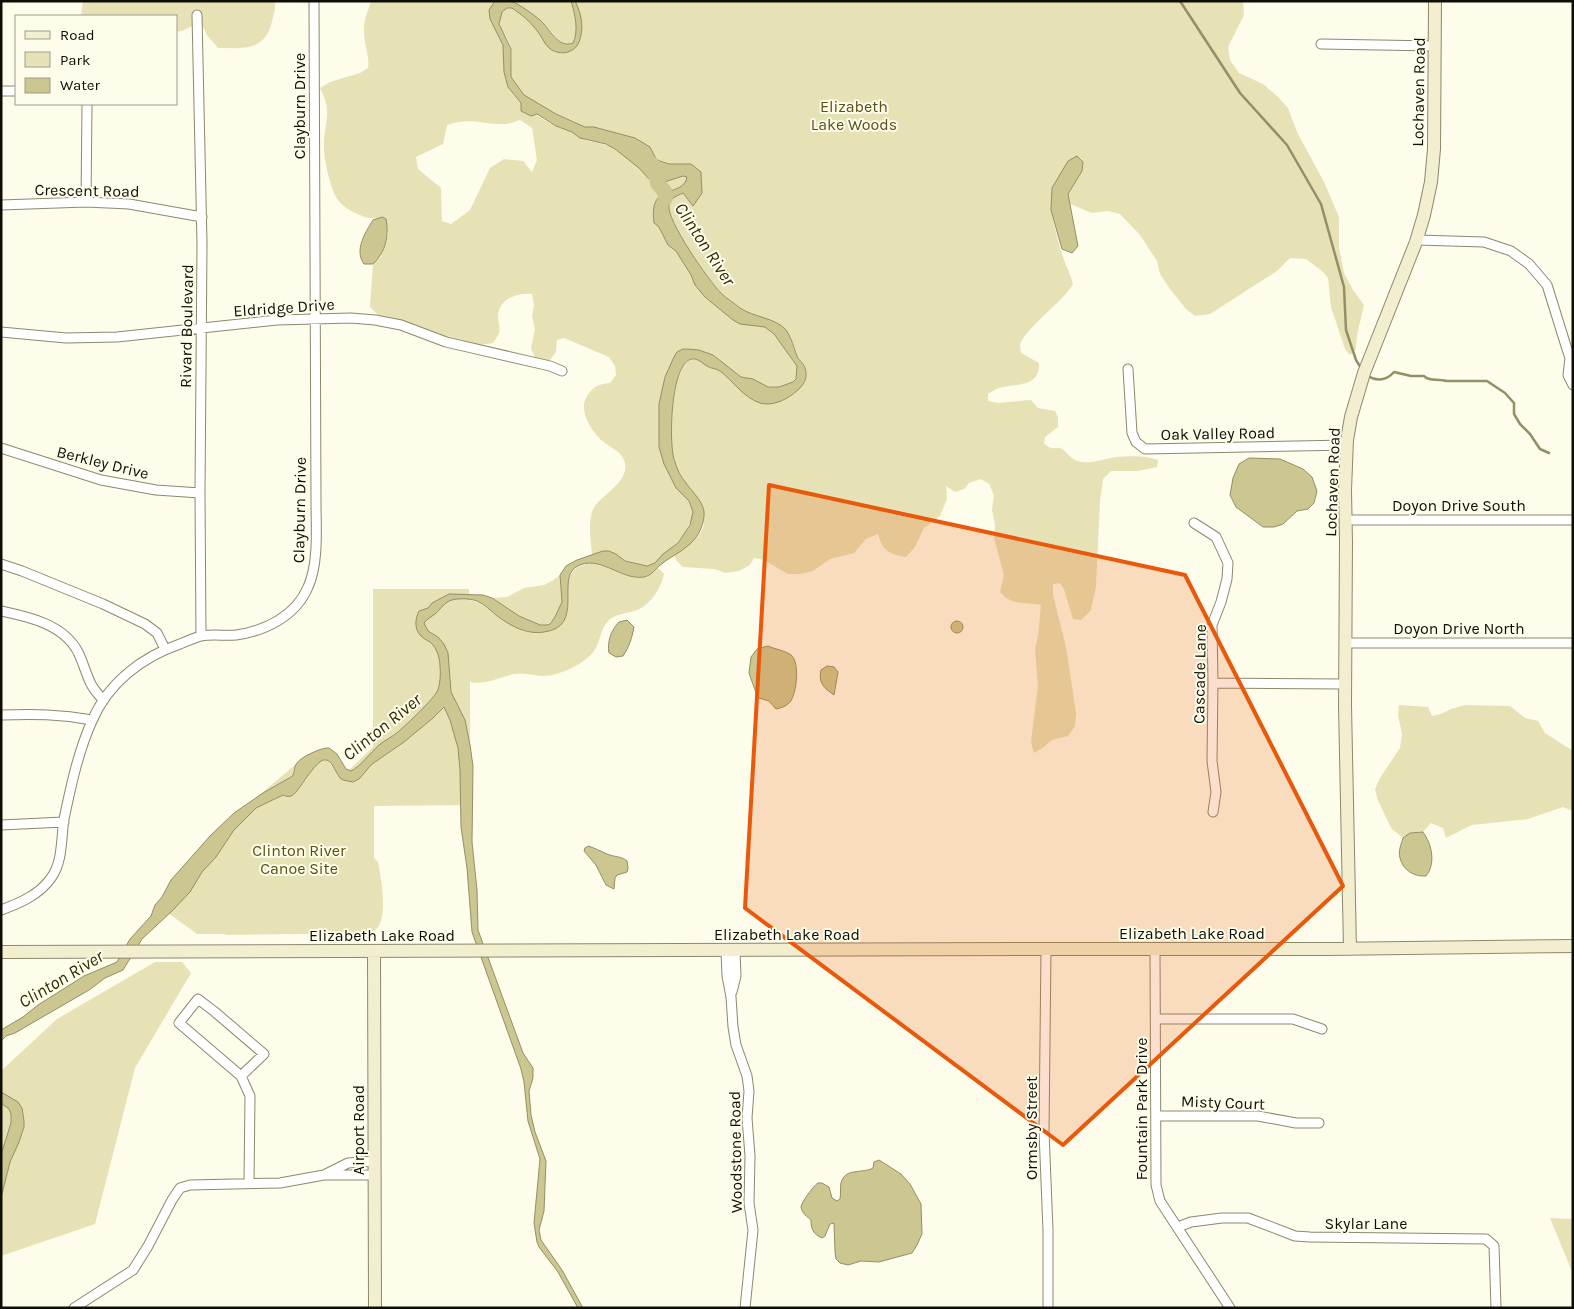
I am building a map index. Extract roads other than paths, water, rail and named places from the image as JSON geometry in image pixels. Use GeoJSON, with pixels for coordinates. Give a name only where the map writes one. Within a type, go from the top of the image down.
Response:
{"type":"FeatureCollection","features":[{"type":"Feature","properties":{"kind":"street","name":"Clayburn Drive"},"geometry":{"type":"LineString","coordinates":[[1,910],[23,901],[42,889],[52,877],[57,866],[75,768],[92,720],[103,700],[119,681],[136,666],[166,649],[201,636],[236,634],[272,624],[287,615],[300,602],[308,587],[314,566],[316,527],[314,1]]}},
{"type":"Feature","properties":{"kind":"street","name":"Lochaven Road"},"geometry":{"type":"LineString","coordinates":[[1350,949],[1346,684],[1345,490],[1347,445],[1351,417],[1364,373],[1417,240],[1431,182],[1434,149],[1435,1]]}},
{"type":"Feature","properties":{"kind":"street","name":"Rivard Boulevard"},"geometry":{"type":"LineString","coordinates":[[197,15],[202,217],[201,636]]}},
{"type":"Feature","properties":{"kind":"street"},"geometry":{"type":"LineString","coordinates":[[1322,44],[1435,46]]}},
{"type":"Feature","properties":{"kind":"street"},"geometry":{"type":"LineString","coordinates":[[1,91],[15,91]]}},
{"type":"Feature","properties":{"kind":"street"},"geometry":{"type":"LineString","coordinates":[[86,202],[87,105]]}},
{"type":"Feature","properties":{"kind":"street","name":"Crescent Road"},"geometry":{"type":"LineString","coordinates":[[1,205],[86,202],[129,204],[202,217]]}},
{"type":"Feature","properties":{"kind":"street"},"geometry":{"type":"LineString","coordinates":[[1417,240],[1484,242],[1511,252],[1529,264],[1547,286],[1571,359],[1568,375],[1573,385]]}},
{"type":"Feature","properties":{"kind":"street","name":"Eldridge Drive"},"geometry":{"type":"LineString","coordinates":[[1,332],[66,338],[117,337],[314,318],[351,318],[375,320],[400,326],[446,342],[550,366],[562,371]]}},
{"type":"Feature","properties":{"kind":"street","name":"Oak Valley Road"},"geometry":{"type":"LineString","coordinates":[[1128,369],[1132,432],[1136,442],[1145,448],[1347,445]]}},
{"type":"Feature","properties":{"kind":"street","name":"Berkley Drive"},"geometry":{"type":"LineString","coordinates":[[1,448],[100,480],[156,490],[200,493]]}},
{"type":"Feature","properties":{"kind":"street","name":"Doyon Drive South"},"geometry":{"type":"LineString","coordinates":[[1346,520],[1573,520]]}},
{"type":"Feature","properties":{"kind":"street","name":"Cascade Lane"},"geometry":{"type":"LineString","coordinates":[[1194,523],[1216,537],[1228,562],[1227,579],[1212,625],[1214,683],[1212,760],[1216,792],[1213,812]]}},
{"type":"Feature","properties":{"kind":"street"},"geometry":{"type":"LineString","coordinates":[[1,564],[103,604],[145,624],[157,633],[166,649]]}},
{"type":"Feature","properties":{"kind":"street"},"geometry":{"type":"LineString","coordinates":[[1,611],[36,620],[66,637],[77,650],[92,685],[103,700]]}},
{"type":"Feature","properties":{"kind":"street","name":"Doyon Drive North"},"geometry":{"type":"LineString","coordinates":[[1346,643],[1573,642]]}},
{"type":"Feature","properties":{"kind":"street"},"geometry":{"type":"LineString","coordinates":[[1214,683],[1346,684]]}},
{"type":"Feature","properties":{"kind":"street"},"geometry":{"type":"LineString","coordinates":[[1,715],[46,714],[92,720]]}},
{"type":"Feature","properties":{"kind":"street"},"geometry":{"type":"LineString","coordinates":[[1,825],[64,822]]}},
{"type":"Feature","properties":{"kind":"street","name":"Elizabeth Lake Road"},"geometry":{"type":"LineString","coordinates":[[1,952],[1155,950],[1573,946]]}},
{"type":"Feature","properties":{"kind":"street","name":"Ormsby Street"},"geometry":{"type":"LineString","coordinates":[[1046,949],[1044,1132],[1048,1230],[1048,1308]]}},
{"type":"Feature","properties":{"kind":"street","name":"Fountain Park Drive"},"geometry":{"type":"LineString","coordinates":[[1155,950],[1156,1185],[1160,1201],[1230,1308]]}},
{"type":"Feature","properties":{"kind":"street","name":"Airport Road"},"geometry":{"type":"LineString","coordinates":[[374,951],[375,1308]]}},
{"type":"Feature","properties":{"kind":"street","name":"Woodstone Road"},"geometry":{"type":"LineString","coordinates":[[731,951],[727,976],[731,998],[731,1012],[736,1045],[747,1076],[749,1091],[747,1118],[750,1156],[749,1203],[753,1230],[745,1308]]}},
{"type":"Feature","properties":{"kind":"street"},"geometry":{"type":"LineString","coordinates":[[241,1076],[264,1054],[198,999],[179,1023],[241,1076],[250,1096],[249,1183]]}},
{"type":"Feature","properties":{"kind":"street"},"geometry":{"type":"LineString","coordinates":[[1156,1019],[1293,1019],[1322,1029]]}},
{"type":"Feature","properties":{"kind":"street","name":"Misty Court"},"geometry":{"type":"LineString","coordinates":[[1156,1116],[1258,1116],[1296,1123],[1319,1123]]}},
{"type":"Feature","properties":{"kind":"street"},"geometry":{"type":"LineString","coordinates":[[324,1175],[348,1163],[375,1162]]}},
{"type":"Feature","properties":{"kind":"street"},"geometry":{"type":"LineString","coordinates":[[74,1308],[94,1293],[133,1270],[180,1188],[190,1185],[280,1182],[324,1175],[375,1175]]}},
{"type":"Feature","properties":{"kind":"street","name":"Skylar Lane"},"geometry":{"type":"LineString","coordinates":[[1178,1227],[1191,1222],[1222,1218],[1248,1218],[1295,1236],[1486,1238],[1494,1246],[1496,1308]]}},
{"type":"Feature","properties":{"kind":"water"},"geometry":{"type":"Polygon","coordinates":[[[495,1],[511,1],[518,5],[540,20],[559,41],[568,44],[573,43],[576,33],[571,1],[575,1],[581,20],[581,34],[575,48],[563,53],[549,48],[532,25],[512,8],[507,8],[502,12],[499,24],[511,49],[511,77],[524,95],[556,114],[585,127],[594,127],[635,138],[650,147],[656,159],[669,164],[691,164],[701,172],[702,193],[693,206],[683,193],[671,200],[669,205],[670,213],[674,223],[698,264],[721,293],[745,311],[776,323],[786,330],[806,373],[802,386],[791,395],[778,402],[763,404],[754,401],[718,370],[698,360],[695,359],[687,362],[680,371],[673,403],[673,453],[679,473],[701,503],[704,511],[704,520],[699,533],[693,541],[650,574],[644,577],[635,577],[593,563],[576,567],[571,573],[568,582],[567,613],[563,622],[556,628],[544,632],[524,631],[512,626],[480,602],[466,599],[449,601],[424,623],[428,631],[438,637],[444,644],[448,653],[451,692],[465,720],[470,745],[473,766],[472,842],[477,890],[478,930],[523,1053],[533,1068],[533,1078],[529,1091],[531,1115],[546,1161],[544,1211],[539,1230],[541,1240],[562,1270],[583,1308],[578,1308],[558,1272],[537,1242],[534,1223],[540,1159],[528,1121],[521,1069],[472,932],[467,868],[461,827],[458,748],[444,707],[404,742],[372,764],[359,779],[353,782],[343,780],[331,763],[323,760],[318,763],[294,794],[291,796],[283,795],[256,808],[234,830],[216,857],[202,872],[190,892],[142,939],[123,970],[105,978],[89,990],[15,1033],[6,1036],[1,1041],[1,1030],[84,976],[117,962],[130,939],[151,916],[155,905],[162,897],[171,880],[210,836],[234,813],[291,777],[299,761],[307,755],[329,748],[337,754],[346,769],[351,771],[426,706],[438,690],[440,670],[435,647],[421,636],[417,630],[416,621],[419,611],[428,608],[432,603],[449,594],[483,595],[492,598],[519,616],[540,625],[550,624],[562,602],[560,575],[566,566],[577,560],[603,551],[609,551],[625,561],[647,566],[655,563],[663,554],[678,543],[690,525],[693,512],[689,501],[676,488],[664,464],[659,447],[659,404],[665,377],[677,352],[683,349],[699,350],[713,355],[741,377],[753,379],[768,387],[779,387],[796,379],[797,366],[774,334],[765,327],[740,324],[705,297],[695,285],[676,251],[668,245],[659,227],[654,223],[656,201],[661,195],[684,184],[687,177],[683,176],[658,184],[651,181],[639,168],[606,144],[580,138],[537,114],[531,116],[521,111],[521,103],[508,87],[504,72],[503,45],[490,19],[489,10],[495,1]]]}},
{"type":"Feature","properties":{"kind":"water"},"geometry":{"type":"Polygon","coordinates":[[[1077,156],[1083,162],[1082,171],[1068,194],[1078,246],[1072,253],[1062,249],[1051,210],[1052,188],[1068,161],[1077,156]]]}},
{"type":"Feature","properties":{"kind":"water"},"geometry":{"type":"Polygon","coordinates":[[[382,217],[386,219],[387,225],[384,249],[373,264],[364,264],[361,259],[360,247],[373,220],[382,217]]]}},
{"type":"Feature","properties":{"kind":"water"},"geometry":{"type":"Polygon","coordinates":[[[1249,458],[1280,459],[1303,469],[1312,477],[1317,491],[1314,503],[1308,509],[1297,511],[1283,524],[1274,527],[1263,527],[1236,507],[1230,495],[1233,478],[1239,464],[1249,458]]]}},
{"type":"Feature","properties":{"kind":"water"},"geometry":{"type":"Polygon","coordinates":[[[627,620],[634,627],[631,639],[623,656],[616,657],[609,653],[610,636],[619,622],[627,620]]]}},
{"type":"Feature","properties":{"kind":"water"},"geometry":{"type":"Polygon","coordinates":[[[955,621],[959,621],[963,627],[959,633],[955,633],[951,629],[951,625],[955,621]]]}},
{"type":"Feature","properties":{"kind":"water"},"geometry":{"type":"Polygon","coordinates":[[[768,646],[791,655],[796,664],[796,685],[792,698],[787,705],[776,709],[769,701],[759,698],[749,673],[751,657],[757,649],[768,646]]]}},
{"type":"Feature","properties":{"kind":"water"},"geometry":{"type":"Polygon","coordinates":[[[827,666],[834,667],[838,672],[834,695],[825,687],[820,678],[821,670],[827,666]]]}},
{"type":"Feature","properties":{"kind":"water"},"geometry":{"type":"Polygon","coordinates":[[[1423,832],[1429,842],[1432,854],[1431,866],[1426,876],[1410,872],[1401,862],[1399,856],[1403,838],[1410,833],[1423,832]]]}},
{"type":"Feature","properties":{"kind":"water"},"geometry":{"type":"Polygon","coordinates":[[[588,846],[627,861],[627,872],[617,875],[614,889],[606,885],[596,865],[584,851],[588,846]]]}},
{"type":"Feature","properties":{"kind":"water"},"geometry":{"type":"Polygon","coordinates":[[[1,1092],[18,1102],[22,1108],[24,1127],[10,1162],[1,1198],[1,1155],[11,1123],[11,1114],[9,1109],[1,1103],[1,1092]]]}},
{"type":"Feature","properties":{"kind":"water"},"geometry":{"type":"Polygon","coordinates":[[[879,1160],[901,1174],[910,1184],[921,1204],[922,1234],[912,1253],[879,1262],[861,1261],[848,1265],[840,1263],[836,1259],[834,1223],[830,1224],[825,1236],[822,1238],[813,1231],[811,1220],[805,1215],[801,1207],[805,1198],[818,1183],[829,1187],[832,1198],[837,1201],[840,1199],[841,1183],[846,1175],[869,1170],[873,1168],[874,1162],[879,1160]]]}},
{"type":"Feature","properties":{"kind":"waterway"},"geometry":{"type":"LineString","coordinates":[[1180,1],[1240,93],[1287,145],[1321,204],[1344,287],[1346,330],[1356,360],[1361,368]]}},
{"type":"Feature","properties":{"kind":"waterway","name":"Clinton River"},"geometry":{"type":"LineString","coordinates":[[652,164],[658,184],[665,192],[665,199]]}},
{"type":"Feature","properties":{"kind":"waterway"},"geometry":{"type":"LineString","coordinates":[[1368,376],[1382,379],[1394,372],[1446,381],[1487,381],[1505,393],[1514,403],[1514,414],[1520,424],[1530,434],[1540,449],[1549,453]]}},
{"type":"Feature","properties":{"kind":"park label","name":"Elizabeth Lake Woods"},"geometry":{"type":"Point","coordinates":[854,115]}},
{"type":"Feature","properties":{"kind":"park label","name":"Clinton River Canoe Site"},"geometry":{"type":"Point","coordinates":[299,859]}}]}
